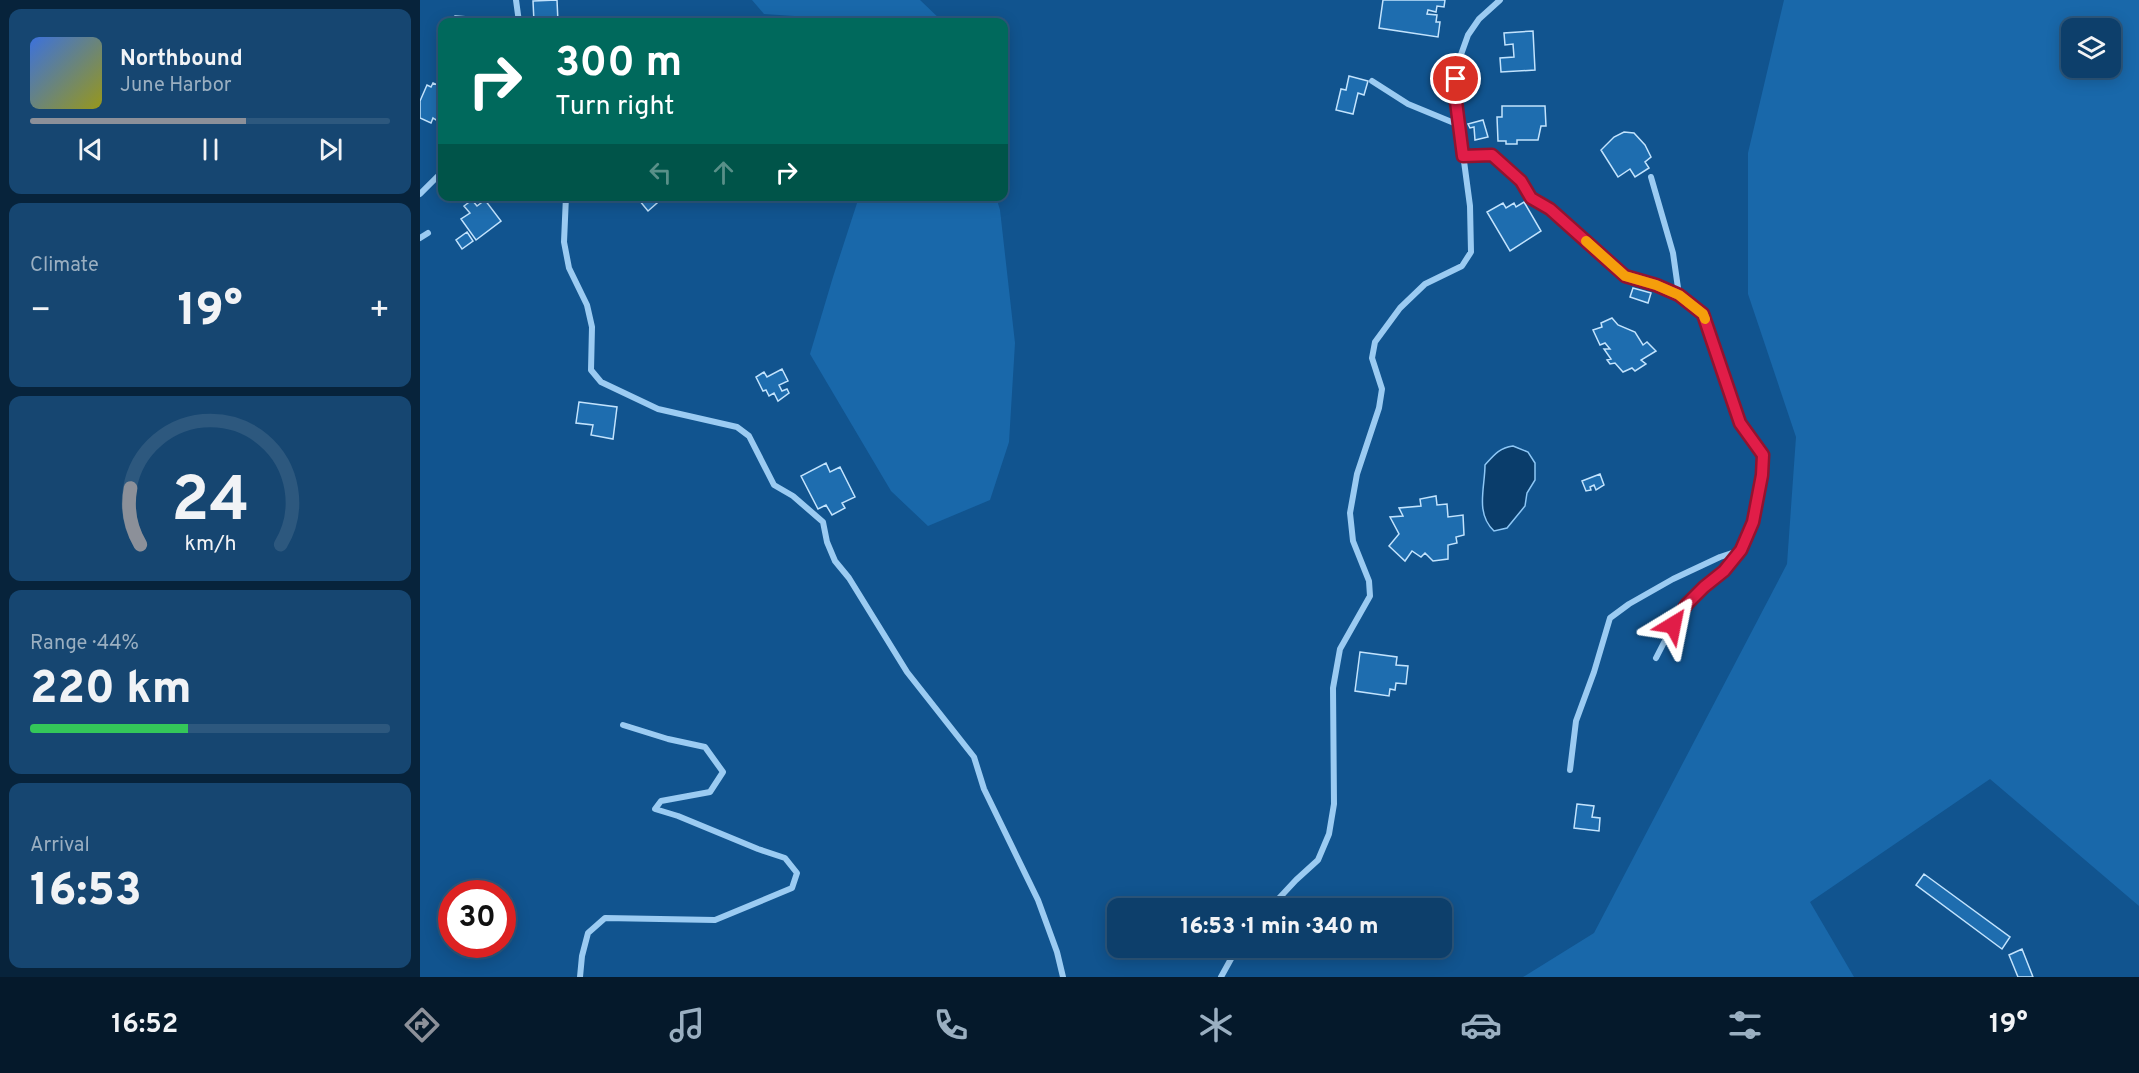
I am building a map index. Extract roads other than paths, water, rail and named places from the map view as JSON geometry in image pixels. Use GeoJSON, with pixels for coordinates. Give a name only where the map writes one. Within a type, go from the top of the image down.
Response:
{"type":"FeatureCollection","features":[{"type":"Feature","properties":{"kind":"street"},"geometry":{"type":"LineString","coordinates":[[516,0],[518,18]]}},
{"type":"Feature","properties":{"kind":"street"},"geometry":{"type":"LineString","coordinates":[[1279,898],[1318,860],[1329,834],[1334,804],[1333,688],[1340,649],[1370,596],[1369,581],[1353,541],[1350,513],[1357,474],[1379,408],[1382,389],[1372,358],[1375,342],[1400,308],[1425,284],[1462,266],[1471,252],[1470,206],[1455,94],[1458,63],[1468,35],[1479,19],[1500,0]]}},
{"type":"Feature","properties":{"kind":"street"},"geometry":{"type":"LineString","coordinates":[[1372,81],[1408,104],[1459,125]]}},
{"type":"Feature","properties":{"kind":"street"},"geometry":{"type":"LineString","coordinates":[[1463,156],[1492,155],[1521,181],[1531,198],[1550,209],[1625,276],[1679,295],[1703,314],[1740,423],[1763,455],[1762,475],[1753,522],[1741,550],[1724,571],[1687,604],[1656,658]]}},
{"type":"Feature","properties":{"kind":"street"},"geometry":{"type":"LineString","coordinates":[[420,194],[438,176]]}},
{"type":"Feature","properties":{"kind":"street"},"geometry":{"type":"LineString","coordinates":[[1651,177],[1673,253],[1679,295]]}},
{"type":"Feature","properties":{"kind":"street"},"geometry":{"type":"LineString","coordinates":[[566,201],[564,242],[569,268],[587,305],[592,327],[591,370],[601,382],[658,409],[738,427],[749,436],[774,485],[793,496],[823,522],[827,542],[835,561],[849,578],[907,672],[974,757],[984,789],[1038,900],[1057,952],[1063,977]]}},
{"type":"Feature","properties":{"kind":"street"},"geometry":{"type":"LineString","coordinates":[[420,238],[428,233]]}},
{"type":"Feature","properties":{"kind":"street"},"geometry":{"type":"LineString","coordinates":[[1570,770],[1576,721],[1610,618],[1672,579],[1741,550]]}},
{"type":"Feature","properties":{"kind":"street"},"geometry":{"type":"LineString","coordinates":[[580,977],[588,933],[605,918],[715,920],[792,888],[796,873],[785,858],[655,809],[661,801],[710,792],[723,772],[705,747],[668,740],[623,725]]}},
{"type":"Feature","properties":{"kind":"street"},"geometry":{"type":"LineString","coordinates":[[1221,977],[1231,958]]}}]}
